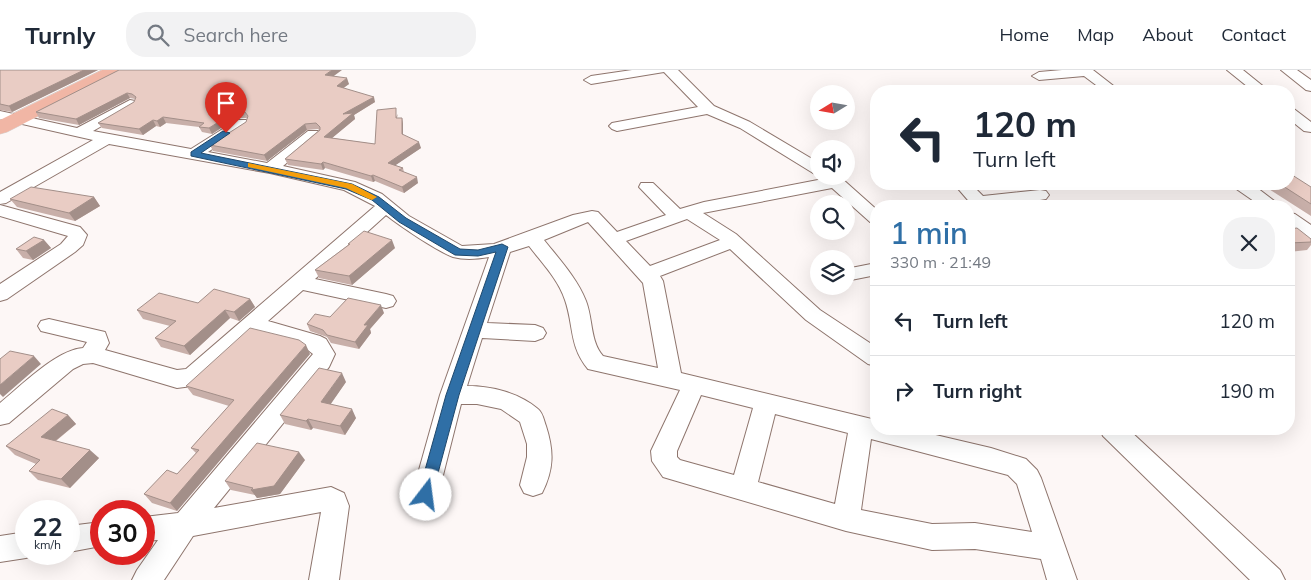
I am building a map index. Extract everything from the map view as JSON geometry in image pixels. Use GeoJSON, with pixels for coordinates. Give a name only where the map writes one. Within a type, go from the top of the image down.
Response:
{"type":"FeatureCollection","features":[{"type":"Feature","properties":{"kind":"main road"},"geometry":{"type":"LineString","coordinates":[[0,128],[9,117],[115,70]]}},
{"type":"Feature","properties":{"kind":"street"},"geometry":{"type":"LineString","coordinates":[[591,80],[659,70]]}},
{"type":"Feature","properties":{"kind":"street"},"geometry":{"type":"LineString","coordinates":[[670,70],[709,109],[745,125],[810,165]]}},
{"type":"Feature","properties":{"kind":"street"},"geometry":{"type":"LineString","coordinates":[[1234,70],[1254,85]]}},
{"type":"Feature","properties":{"kind":"street"},"geometry":{"type":"LineString","coordinates":[[1288,70],[1311,87]]}},
{"type":"Feature","properties":{"kind":"street"},"geometry":{"type":"LineString","coordinates":[[1039,76],[1085,71],[1105,85]]}},
{"type":"Feature","properties":{"kind":"street"},"geometry":{"type":"LineString","coordinates":[[80,132],[130,104]]}},
{"type":"Feature","properties":{"kind":"street"},"geometry":{"type":"LineString","coordinates":[[617,126],[709,109]]}},
{"type":"Feature","properties":{"kind":"street"},"geometry":{"type":"LineString","coordinates":[[9,117],[107,139],[270,168],[349,186],[376,198],[403,220],[458,252],[478,253],[502,247],[592,216],[653,281],[683,382],[663,458],[672,469],[846,519],[932,537],[975,536],[1052,548]]}},
{"type":"Feature","properties":{"kind":"street"},"geometry":{"type":"LineString","coordinates":[[1295,117],[1310,128]]}},
{"type":"Feature","properties":{"kind":"street"},"geometry":{"type":"LineString","coordinates":[[194,154],[242,123]]}},
{"type":"Feature","properties":{"kind":"street"},"geometry":{"type":"LineString","coordinates":[[1295,129],[1310,128]]}},
{"type":"Feature","properties":{"kind":"street"},"geometry":{"type":"LineString","coordinates":[[270,168],[313,134]]}},
{"type":"Feature","properties":{"kind":"street"},"geometry":{"type":"LineString","coordinates":[[0,199],[107,139]]}},
{"type":"Feature","properties":{"kind":"street"},"geometry":{"type":"LineString","coordinates":[[613,240],[704,207],[810,184]]}},
{"type":"Feature","properties":{"kind":"street"},"geometry":{"type":"LineString","coordinates":[[839,185],[870,213]]}},
{"type":"Feature","properties":{"kind":"street"},"geometry":{"type":"LineString","coordinates":[[647,187],[684,215],[733,242],[812,315],[870,354]]}},
{"type":"Feature","properties":{"kind":"street"},"geometry":{"type":"LineString","coordinates":[[967,190],[976,200]]}},
{"type":"Feature","properties":{"kind":"street"},"geometry":{"type":"LineString","coordinates":[[1249,190],[1264,200]]}},
{"type":"Feature","properties":{"kind":"street"},"geometry":{"type":"LineString","coordinates":[[1007,200],[1040,195]]}},
{"type":"Feature","properties":{"kind":"street"},"geometry":{"type":"LineString","coordinates":[[0,416],[65,363],[79,356],[89,356],[176,379],[192,377],[385,206]]}},
{"type":"Feature","properties":{"kind":"street"},"geometry":{"type":"LineString","coordinates":[[0,210],[74,232],[78,235],[76,241],[68,248],[0,294]]}},
{"type":"Feature","properties":{"kind":"street"},"geometry":{"type":"LineString","coordinates":[[1295,222],[1311,234]]}},
{"type":"Feature","properties":{"kind":"street"},"geometry":{"type":"LineString","coordinates":[[532,238],[564,278],[575,296],[585,345],[590,358],[596,363],[683,382],[870,428]]}},
{"type":"Feature","properties":{"kind":"street"},"geometry":{"type":"LineString","coordinates":[[647,274],[733,242]]}},
{"type":"Feature","properties":{"kind":"street"},"geometry":{"type":"LineString","coordinates":[[426,495],[452,395],[502,247]]}},
{"type":"Feature","properties":{"kind":"street"},"geometry":{"type":"LineString","coordinates":[[855,273],[870,270]]}},
{"type":"Feature","properties":{"kind":"street"},"geometry":{"type":"LineString","coordinates":[[298,282],[386,301]]}},
{"type":"Feature","properties":{"kind":"street"},"geometry":{"type":"LineString","coordinates":[[147,580],[184,525],[316,367],[324,354],[318,344],[312,341],[251,324]]}},
{"type":"Feature","properties":{"kind":"street"},"geometry":{"type":"LineString","coordinates":[[49,326],[97,338],[98,344],[89,356]]}},
{"type":"Feature","properties":{"kind":"street"},"geometry":{"type":"LineString","coordinates":[[474,330],[535,332]]}},
{"type":"Feature","properties":{"kind":"street"},"geometry":{"type":"LineString","coordinates":[[452,395],[477,395],[507,401],[531,416],[539,444],[540,457],[533,485]]}},
{"type":"Feature","properties":{"kind":"street"},"geometry":{"type":"LineString","coordinates":[[742,490],[766,403]]}},
{"type":"Feature","properties":{"kind":"street"},"geometry":{"type":"LineString","coordinates":[[846,519],[861,426]]}},
{"type":"Feature","properties":{"kind":"street"},"geometry":{"type":"LineString","coordinates":[[896,435],[991,459],[1021,469],[1028,478],[1062,580]]}},
{"type":"Feature","properties":{"kind":"street"},"geometry":{"type":"LineString","coordinates":[[1118,435],[1270,580]]}},
{"type":"Feature","properties":{"kind":"street"},"geometry":{"type":"LineString","coordinates":[[155,528],[184,525],[331,499],[335,501],[336,506],[324,580]]}},
{"type":"Feature","properties":{"kind":"street"},"geometry":{"type":"LineString","coordinates":[[0,549],[15,547]]}},
{"type":"Feature","properties":{"kind":"building"},"geometry":{"type":"Polygon","coordinates":[[[0,70],[84,70],[9,106],[0,104],[0,70]]]}},
{"type":"Feature","properties":{"kind":"building"},"geometry":{"type":"Polygon","coordinates":[[[119,70],[332,70],[325,75],[347,78],[337,86],[374,97],[343,114],[353,113],[324,137],[375,144],[377,110],[396,108],[396,118],[402,118],[402,134],[419,142],[388,163],[403,168],[399,170],[417,177],[402,187],[373,175],[323,162],[321,164],[285,159],[320,130],[316,123],[305,124],[264,155],[210,145],[246,122],[248,116],[245,112],[233,113],[209,128],[199,127],[204,123],[163,117],[157,121],[153,120],[139,129],[98,123],[134,102],[136,97],[127,93],[76,119],[36,112],[119,70]]]}},
{"type":"Feature","properties":{"kind":"building"},"geometry":{"type":"Polygon","coordinates":[[[1295,177],[1311,187],[1311,204],[1289,190],[1295,190],[1295,177]]]}},
{"type":"Feature","properties":{"kind":"building"},"geometry":{"type":"Polygon","coordinates":[[[31,187],[94,197],[69,213],[10,199],[31,187]]]}},
{"type":"Feature","properties":{"kind":"building"},"geometry":{"type":"Polygon","coordinates":[[[1295,228],[1311,239],[1311,242],[1295,243],[1295,228]]]}},
{"type":"Feature","properties":{"kind":"building"},"geometry":{"type":"Polygon","coordinates":[[[364,231],[392,240],[349,276],[315,270],[350,244],[348,244],[364,231]]]}},
{"type":"Feature","properties":{"kind":"building"},"geometry":{"type":"Polygon","coordinates":[[[34,237],[44,240],[26,251],[16,249],[34,237]]]}},
{"type":"Feature","properties":{"kind":"building"},"geometry":{"type":"Polygon","coordinates":[[[214,289],[250,299],[234,312],[225,310],[184,346],[155,338],[176,321],[137,310],[159,293],[198,303],[214,289]]]}},
{"type":"Feature","properties":{"kind":"building"},"geometry":{"type":"Polygon","coordinates":[[[348,298],[381,305],[364,325],[368,325],[355,342],[327,335],[323,330],[307,324],[315,314],[330,317],[348,298]]]}},
{"type":"Feature","properties":{"kind":"building"},"geometry":{"type":"Polygon","coordinates":[[[250,328],[299,340],[306,345],[170,503],[144,494],[167,470],[177,474],[199,450],[191,448],[234,400],[186,386],[250,328]]]}},
{"type":"Feature","properties":{"kind":"building"},"geometry":{"type":"Polygon","coordinates":[[[10,351],[34,356],[0,385],[0,359],[10,351]]]}},
{"type":"Feature","properties":{"kind":"building"},"geometry":{"type":"Polygon","coordinates":[[[319,368],[342,373],[321,402],[352,409],[340,426],[280,415],[319,368]]]}},
{"type":"Feature","properties":{"kind":"building"},"geometry":{"type":"Polygon","coordinates":[[[52,409],[68,415],[41,437],[90,450],[61,479],[29,471],[40,460],[6,446],[52,409]]]}},
{"type":"Feature","properties":{"kind":"building"},"geometry":{"type":"Polygon","coordinates":[[[257,443],[299,452],[274,486],[251,490],[253,488],[225,481],[257,443]]]}},
{"type":"Feature","properties":{"kind":"slow traffic"},"geometry":{"type":"LineString","coordinates":[[251,165],[349,186],[372,197]]}},
{"type":"Feature","properties":{"kind":"route"},"geometry":{"type":"LineString","coordinates":[[226,133],[194,154],[270,168],[349,186],[376,198],[403,220],[458,252],[478,253],[502,247],[452,395],[426,495]]}}]}
